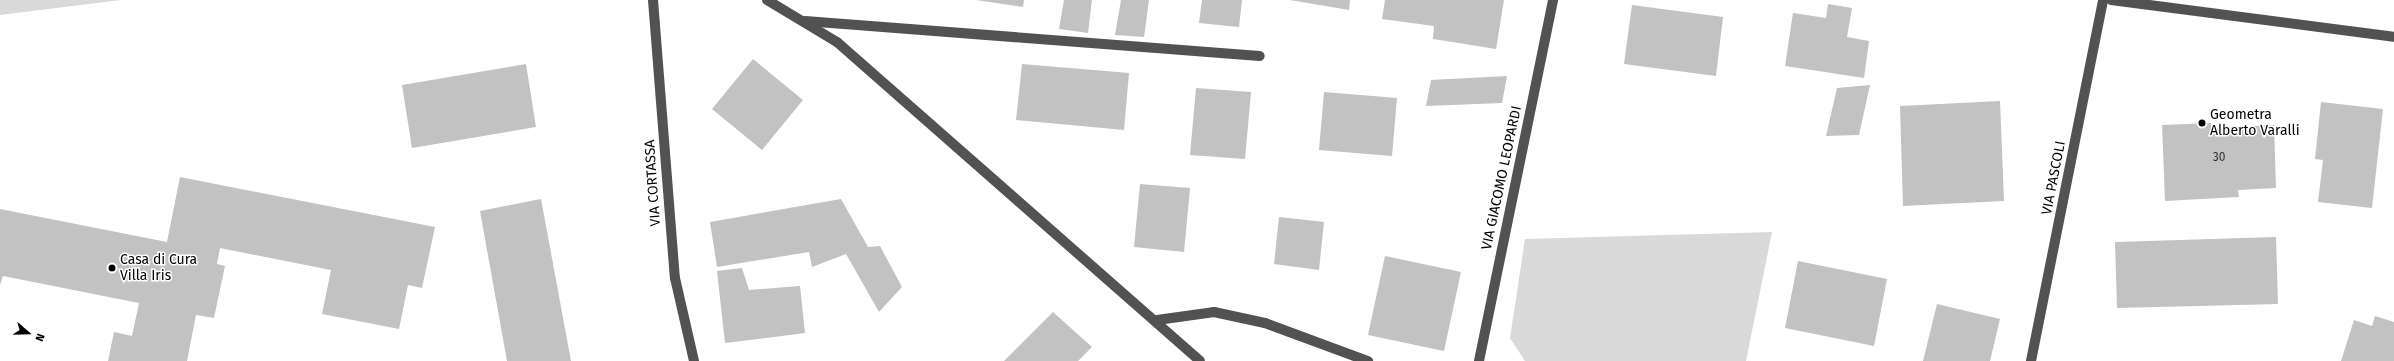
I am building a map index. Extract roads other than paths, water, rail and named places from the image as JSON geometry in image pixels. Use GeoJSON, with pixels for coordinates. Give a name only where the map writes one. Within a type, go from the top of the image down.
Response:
{"type":"FeatureCollection","features":[{"type":"Feature","properties":{"kind":"street","name":"VIA CORTASSA"},"geometry":{"type":"LineString","coordinates":[[653,0],[675,278],[694,361]]}},
{"type":"Feature","properties":{"kind":"street"},"geometry":{"type":"LineString","coordinates":[[767,0],[837,42],[1157,320],[1200,361]]}},
{"type":"Feature","properties":{"kind":"street","name":"VIA GIACOMO LEOPARDI"},"geometry":{"type":"LineString","coordinates":[[1479,361],[1553,0]]}},
{"type":"Feature","properties":{"kind":"street","name":"VIA PASCOLI"},"geometry":{"type":"LineString","coordinates":[[2031,361],[2103,0]]}},
{"type":"Feature","properties":{"kind":"street"},"geometry":{"type":"LineString","coordinates":[[2111,0],[2394,37]]}},
{"type":"Feature","properties":{"kind":"street"},"geometry":{"type":"LineString","coordinates":[[803,21],[1260,56]]}},
{"type":"Feature","properties":{"kind":"street"},"geometry":{"type":"LineString","coordinates":[[1157,320],[1214,312],[1265,323],[1368,361]]}},
{"type":"Feature","properties":{"kind":"place","name":"Geometra Alberto Varalli"},"geometry":{"type":"Point","coordinates":[2202,123]}},
{"type":"Feature","properties":{"kind":"place","name":"Casa di Cura Villa Iris"},"geometry":{"type":"Point","coordinates":[112,268]}}]}
